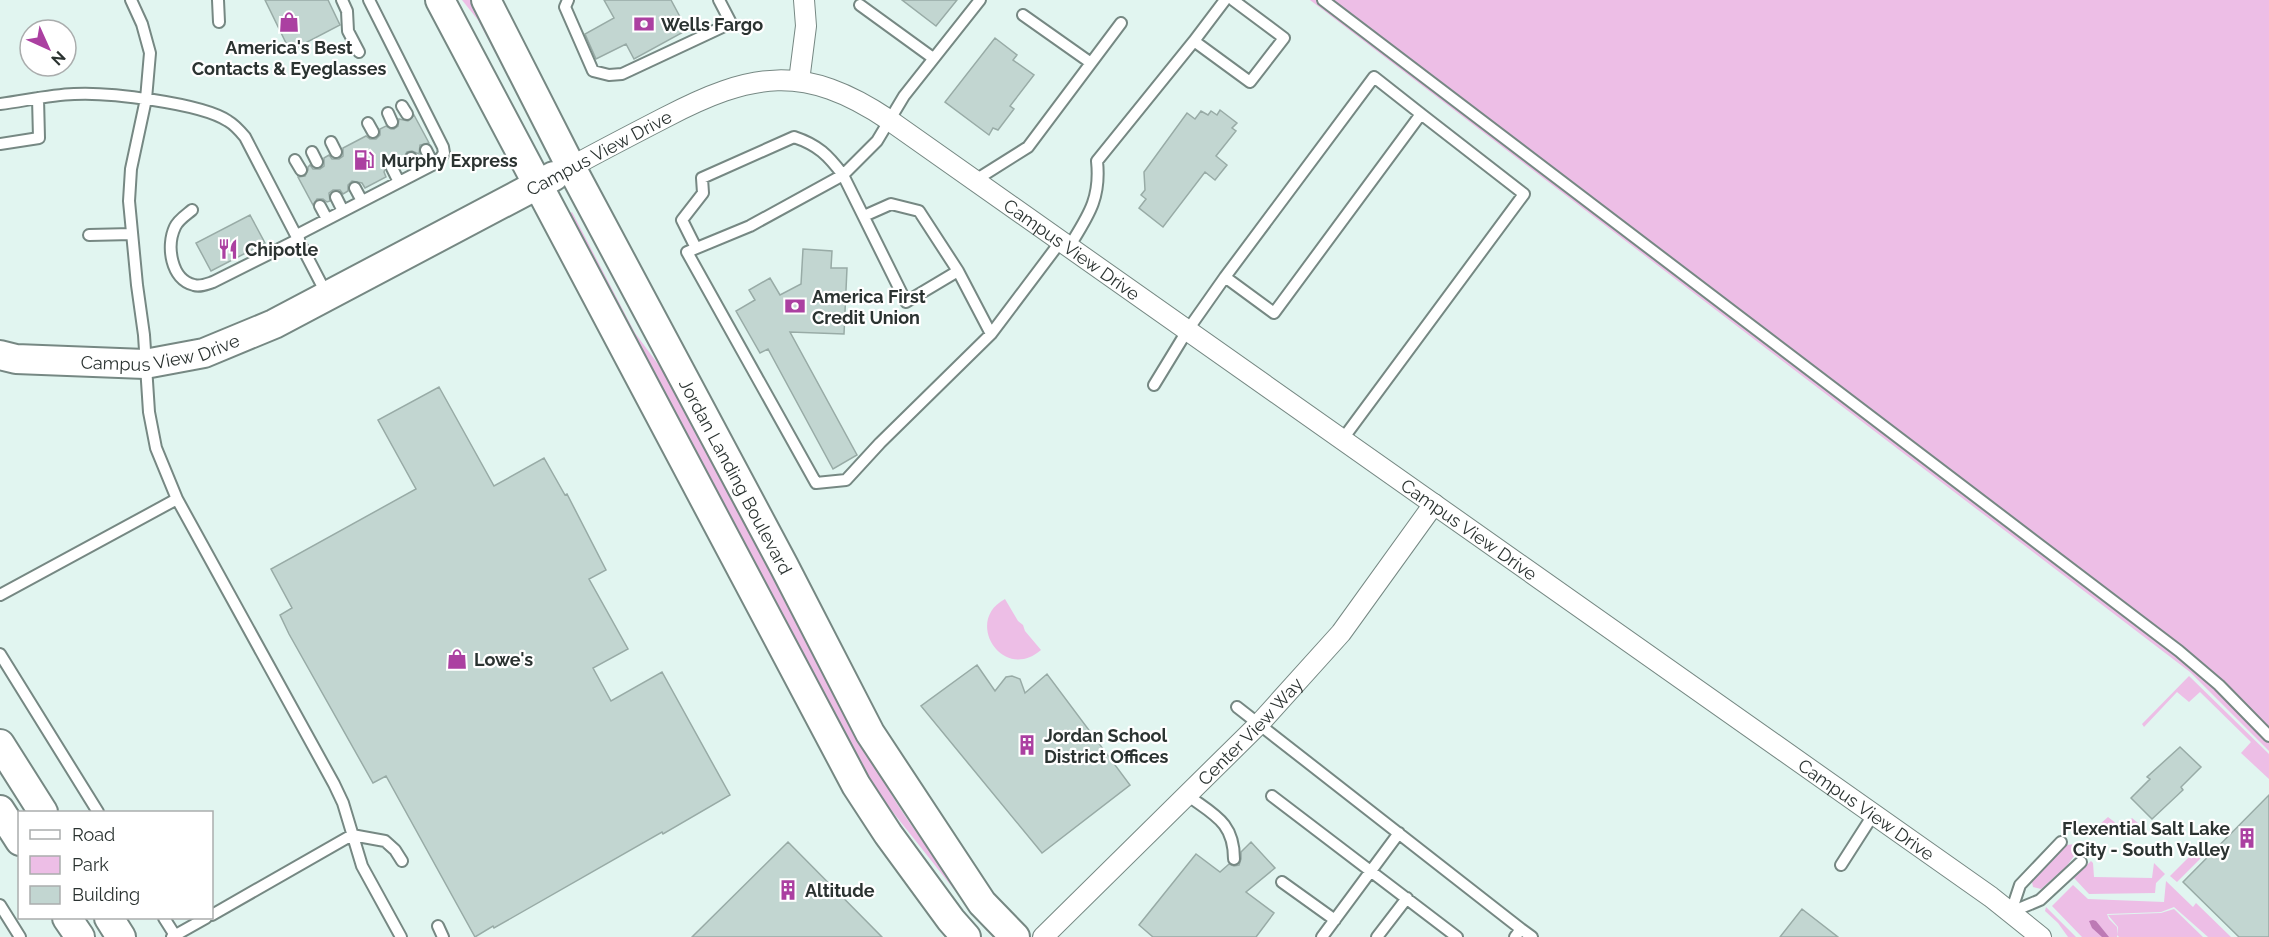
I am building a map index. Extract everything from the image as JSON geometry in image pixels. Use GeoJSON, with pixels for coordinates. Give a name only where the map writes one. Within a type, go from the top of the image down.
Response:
{"type":"FeatureCollection","features":[{"type":"Feature","properties":{"kind":"main road"},"geometry":{"type":"LineString","coordinates":[[440,0],[856,785],[888,834],[966,937]]}},
{"type":"Feature","properties":{"kind":"main road","name":"Jordan Landing Boulevard"},"geometry":{"type":"LineString","coordinates":[[486,0],[571,167],[784,566],[870,733],[982,903],[1015,937]]}},
{"type":"Feature","properties":{"kind":"main road","name":"Campus View Drive"},"geometry":{"type":"LineString","coordinates":[[0,355],[16,359],[145,364],[204,353],[274,324],[571,167]]}},
{"type":"Feature","properties":{"kind":"main road"},"geometry":{"type":"LineString","coordinates":[[0,744],[42,811]]}},
{"type":"Feature","properties":{"kind":"main road"},"geometry":{"type":"LineString","coordinates":[[0,810],[18,838]]}},
{"type":"Feature","properties":{"kind":"main road"},"geometry":{"type":"LineString","coordinates":[[68,919],[80,937]]}},
{"type":"Feature","properties":{"kind":"main road"},"geometry":{"type":"LineString","coordinates":[[110,919],[121,937]]}},
{"type":"Feature","properties":{"kind":"street"},"geometry":{"type":"LineString","coordinates":[[799,81],[806,26],[804,0]]}},
{"type":"Feature","properties":{"kind":"street","name":"Campus View Drive"},"geometry":{"type":"LineString","coordinates":[[571,167],[694,102],[726,89],[759,81],[778,79],[799,81],[838,91],[866,105],[2011,912],[2041,937]]}},
{"type":"Feature","properties":{"kind":"street","name":"Center View Way"},"geometry":{"type":"LineString","coordinates":[[1043,937],[1259,724],[1341,633],[1434,504]]}},
{"type":"Feature","properties":{"kind":"lane"},"geometry":{"type":"LineString","coordinates":[[130,0],[142,24],[150,53],[146,99],[131,169],[129,201],[144,335],[149,412],[156,448],[177,499],[334,783],[343,803],[362,866],[401,937]]}},
{"type":"Feature","properties":{"kind":"lane"},"geometry":{"type":"LineString","coordinates":[[218,0],[219,22]]}},
{"type":"Feature","properties":{"kind":"lane"},"geometry":{"type":"LineString","coordinates":[[342,0],[347,11],[348,31],[359,52]]}},
{"type":"Feature","properties":{"kind":"lane"},"geometry":{"type":"LineString","coordinates":[[192,210],[178,221],[171,244],[174,266],[179,276],[192,285],[201,286],[213,282],[298,237],[327,219],[442,158],[443,147],[369,0]]}},
{"type":"Feature","properties":{"kind":"lane"},"geometry":{"type":"LineString","coordinates":[[568,0],[565,7],[593,71],[609,75],[622,74],[731,23],[719,0]]}},
{"type":"Feature","properties":{"kind":"lane"},"geometry":{"type":"LineString","coordinates":[[691,250],[750,226],[843,175],[877,141],[904,96],[980,0]]}},
{"type":"Feature","properties":{"kind":"lane"},"geometry":{"type":"LineString","coordinates":[[958,271],[906,302],[843,175],[826,153],[809,142],[794,137],[702,178],[703,193],[682,220],[691,250],[816,483],[846,480],[879,443],[991,334],[1065,244],[1093,208],[1097,194],[1097,161],[1225,0]]}},
{"type":"Feature","properties":{"kind":"lane"},"geometry":{"type":"LineString","coordinates":[[1194,41],[1250,82],[1284,38],[1233,0]]}},
{"type":"Feature","properties":{"kind":"lane"},"geometry":{"type":"LineString","coordinates":[[1323,0],[2179,651],[2219,685],[2269,736]]}},
{"type":"Feature","properties":{"kind":"lane"},"geometry":{"type":"LineString","coordinates":[[861,5],[933,58]]}},
{"type":"Feature","properties":{"kind":"lane"},"geometry":{"type":"LineString","coordinates":[[1023,15],[1091,63]]}},
{"type":"Feature","properties":{"kind":"lane"},"geometry":{"type":"LineString","coordinates":[[974,181],[1028,147],[1121,23]]}},
{"type":"Feature","properties":{"kind":"lane"},"geometry":{"type":"LineString","coordinates":[[1154,385],[1187,331],[1374,77],[1524,194],[1342,440]]}},
{"type":"Feature","properties":{"kind":"lane"},"geometry":{"type":"LineString","coordinates":[[0,104],[95,93],[146,99],[217,115],[230,122],[245,137],[327,296]]}},
{"type":"Feature","properties":{"kind":"lane"},"geometry":{"type":"LineString","coordinates":[[0,144],[39,138],[39,98]]}},
{"type":"Feature","properties":{"kind":"lane"},"geometry":{"type":"LineString","coordinates":[[1226,277],[1274,313],[1421,114]]}},
{"type":"Feature","properties":{"kind":"lane"},"geometry":{"type":"LineString","coordinates":[[426,150],[433,164]]}},
{"type":"Feature","properties":{"kind":"lane"},"geometry":{"type":"LineString","coordinates":[[411,158],[418,172]]}},
{"type":"Feature","properties":{"kind":"lane"},"geometry":{"type":"LineString","coordinates":[[392,168],[399,182]]}},
{"type":"Feature","properties":{"kind":"lane"},"geometry":{"type":"LineString","coordinates":[[355,188],[362,201]]}},
{"type":"Feature","properties":{"kind":"lane"},"geometry":{"type":"LineString","coordinates":[[336,197],[343,211]]}},
{"type":"Feature","properties":{"kind":"lane"},"geometry":{"type":"LineString","coordinates":[[864,216],[891,204],[919,211],[958,271],[991,334]]}},
{"type":"Feature","properties":{"kind":"lane"},"geometry":{"type":"LineString","coordinates":[[320,206],[327,219]]}},
{"type":"Feature","properties":{"kind":"lane"},"geometry":{"type":"LineString","coordinates":[[89,235],[132,234]]}},
{"type":"Feature","properties":{"kind":"lane"},"geometry":{"type":"LineString","coordinates":[[0,595],[177,499]]}},
{"type":"Feature","properties":{"kind":"lane"},"geometry":{"type":"LineString","coordinates":[[0,654],[97,811]]}},
{"type":"Feature","properties":{"kind":"lane"},"geometry":{"type":"LineString","coordinates":[[1237,707],[1399,833],[1518,933],[1532,937]]}},
{"type":"Feature","properties":{"kind":"lane"},"geometry":{"type":"LineString","coordinates":[[1187,795],[1218,818],[1231,831],[1234,859]]}},
{"type":"Feature","properties":{"kind":"lane"},"geometry":{"type":"LineString","coordinates":[[1272,796],[1407,898],[1449,935]]}},
{"type":"Feature","properties":{"kind":"lane"},"geometry":{"type":"LineString","coordinates":[[1841,865],[1873,815]]}},
{"type":"Feature","properties":{"kind":"lane"},"geometry":{"type":"LineString","coordinates":[[1322,937],[1399,833]]}},
{"type":"Feature","properties":{"kind":"lane"},"geometry":{"type":"LineString","coordinates":[[213,914],[352,836],[385,841],[402,861]]}},
{"type":"Feature","properties":{"kind":"lane"},"geometry":{"type":"LineString","coordinates":[[2011,912],[2020,885],[2061,842]]}},
{"type":"Feature","properties":{"kind":"lane"},"geometry":{"type":"LineString","coordinates":[[2011,912],[2040,900],[2081,862]]}},
{"type":"Feature","properties":{"kind":"lane"},"geometry":{"type":"LineString","coordinates":[[1282,882],[1335,920]]}},
{"type":"Feature","properties":{"kind":"lane"},"geometry":{"type":"LineString","coordinates":[[1377,937],[1407,898]]}},
{"type":"Feature","properties":{"kind":"lane"},"geometry":{"type":"LineString","coordinates":[[0,905],[20,937]]}},
{"type":"Feature","properties":{"kind":"lane"},"geometry":{"type":"LineString","coordinates":[[165,919],[175,936],[204,919]]}},
{"type":"Feature","properties":{"kind":"lane"},"geometry":{"type":"LineString","coordinates":[[438,926],[443,937]]}},
{"type":"Feature","properties":{"kind":"green space"},"geometry":{"type":"Polygon","coordinates":[[[462,0],[474,0],[544,135],[539,137],[478,20],[462,0]]]}},
{"type":"Feature","properties":{"kind":"green space"},"geometry":{"type":"Polygon","coordinates":[[[1310,0],[2269,0],[2269,751],[2190,672],[1310,0]]]}},
{"type":"Feature","properties":{"kind":"green space"},"geometry":{"type":"Polygon","coordinates":[[[572,212],[635,333],[678,391],[879,774],[917,833],[992,927],[987,931],[869,782],[567,216],[572,212]]]}},
{"type":"Feature","properties":{"kind":"green space"},"geometry":{"type":"Polygon","coordinates":[[[1005,599],[1025,631],[1041,650],[1027,658],[1013,659],[1002,654],[993,645],[988,634],[988,621],[993,609],[1005,599]]]}},
{"type":"Feature","properties":{"kind":"green space"},"geometry":{"type":"Polygon","coordinates":[[[2189,676],[2269,754],[2269,779],[2241,753],[2251,742],[2200,692],[2189,702],[2177,692],[2144,727],[2142,724],[2189,676]]]}},
{"type":"Feature","properties":{"kind":"green space"},"geometry":{"type":"Polygon","coordinates":[[[2108,817],[2122,828],[2132,818],[2145,829],[2101,830],[2099,825],[2108,817]]]}},
{"type":"Feature","properties":{"kind":"green space"},"geometry":{"type":"Polygon","coordinates":[[[2075,844],[2079,849],[2066,867],[2041,889],[2033,887],[2032,882],[2049,862],[2067,845],[2075,844]]]}},
{"type":"Feature","properties":{"kind":"green space"},"geometry":{"type":"Polygon","coordinates":[[[2201,845],[2206,849],[2202,853],[2204,855],[2177,882],[2170,876],[2201,845]]]}},
{"type":"Feature","properties":{"kind":"green space"},"geometry":{"type":"Polygon","coordinates":[[[2091,861],[2094,877],[2152,878],[2154,863],[2165,874],[2156,883],[2155,893],[2089,894],[2074,878],[2091,861]]]}},
{"type":"Feature","properties":{"kind":"green space"},"geometry":{"type":"Polygon","coordinates":[[[2166,881],[2193,907],[2196,903],[2231,937],[2208,937],[2174,907],[2161,912],[2107,914],[2117,927],[2117,937],[2082,937],[2052,906],[2073,885],[2088,899],[2164,902],[2166,881]]]}},
{"type":"Feature","properties":{"kind":"green space"},"geometry":{"type":"Polygon","coordinates":[[[2046,907],[2076,937],[2068,937],[2045,911],[2046,907]]]}},
{"type":"Feature","properties":{"kind":"green space"},"geometry":{"type":"Polygon","coordinates":[[[2174,909],[2203,937],[2119,937],[2118,927],[2108,915],[2161,913],[2174,909]]]}},
{"type":"Feature","properties":{"kind":"shaded area"},"geometry":{"type":"Polygon","coordinates":[[[2093,920],[2109,937],[2102,937],[2092,928],[2089,921],[2093,920]]]}},
{"type":"Feature","properties":{"kind":"building"},"geometry":{"type":"Polygon","coordinates":[[[265,0],[328,0],[340,25],[292,50],[289,44],[287,45],[265,0]]]}},
{"type":"Feature","properties":{"kind":"building","name":"Wells Fargo"},"geometry":{"type":"Polygon","coordinates":[[[604,0],[671,0],[687,30],[634,59],[626,44],[596,59],[585,34],[614,18],[604,0]]]}},
{"type":"Feature","properties":{"kind":"building"},"geometry":{"type":"Polygon","coordinates":[[[902,0],[957,0],[936,26],[902,0]]]}},
{"type":"Feature","properties":{"kind":"building"},"geometry":{"type":"Polygon","coordinates":[[[995,38],[1017,55],[1013,60],[1034,75],[1010,106],[1014,109],[998,130],[993,128],[989,135],[945,102],[995,38]]]}},
{"type":"Feature","properties":{"kind":"building"},"geometry":{"type":"Polygon","coordinates":[[[1220,110],[1237,123],[1232,128],[1236,131],[1216,156],[1227,165],[1215,180],[1205,172],[1163,227],[1139,208],[1146,199],[1141,195],[1145,190],[1144,172],[1187,113],[1195,119],[1201,111],[1208,115],[1211,111],[1217,115],[1220,110]]]}},
{"type":"Feature","properties":{"kind":"building","name":"Murphy Express"},"geometry":{"type":"Polygon","coordinates":[[[414,115],[429,143],[420,145],[419,154],[412,151],[407,152],[404,161],[399,164],[393,161],[388,162],[384,172],[386,177],[365,188],[362,183],[352,181],[348,185],[348,191],[343,194],[340,190],[333,190],[329,193],[330,201],[317,199],[313,205],[298,177],[305,176],[310,165],[313,169],[320,169],[324,166],[324,158],[329,155],[332,159],[339,159],[343,156],[343,148],[366,136],[376,139],[380,135],[380,129],[386,126],[394,129],[398,126],[399,119],[408,121],[414,115]]]}},
{"type":"Feature","properties":{"kind":"building"},"geometry":{"type":"Polygon","coordinates":[[[250,215],[265,243],[211,271],[196,243],[250,215]]]}},
{"type":"Feature","properties":{"kind":"building","name":"America First Credit Union"},"geometry":{"type":"Polygon","coordinates":[[[803,249],[832,251],[831,268],[847,268],[844,334],[790,332],[857,455],[833,469],[768,349],[760,353],[736,311],[755,300],[749,290],[770,278],[780,295],[801,284],[803,249]]]}},
{"type":"Feature","properties":{"kind":"building","name":"Lowe's"},"geometry":{"type":"Polygon","coordinates":[[[439,387],[494,486],[544,458],[565,495],[567,494],[606,570],[589,579],[628,649],[593,668],[611,701],[662,672],[730,795],[475,937],[386,776],[373,783],[289,634],[280,615],[292,608],[271,569],[416,489],[378,420],[439,387]]]}},
{"type":"Feature","properties":{"kind":"building","name":"Jordan School District Offices"},"geometry":{"type":"Polygon","coordinates":[[[977,665],[995,691],[1006,677],[1012,676],[1020,679],[1025,693],[1047,674],[1130,785],[1042,853],[921,706],[977,665]]]}},
{"type":"Feature","properties":{"kind":"building"},"geometry":{"type":"Polygon","coordinates":[[[2180,747],[2201,767],[2181,787],[2183,790],[2152,819],[2131,798],[2150,779],[2147,777],[2180,747]]]}},
{"type":"Feature","properties":{"kind":"building","name":"Flexential Salt Lake City - South Valley"},"geometry":{"type":"Polygon","coordinates":[[[2269,795],[2269,937],[2239,937],[2183,882],[2269,795]]]}},
{"type":"Feature","properties":{"kind":"building","name":"Altitude"},"geometry":{"type":"Polygon","coordinates":[[[788,842],[882,937],[692,937],[788,842]]]}},
{"type":"Feature","properties":{"kind":"building"},"geometry":{"type":"Polygon","coordinates":[[[1251,842],[1275,868],[1246,892],[1274,913],[1256,937],[1153,937],[1139,925],[1196,854],[1220,872],[1229,864],[1239,865],[1241,852],[1251,842]]]}},
{"type":"Feature","properties":{"kind":"building"},"geometry":{"type":"Polygon","coordinates":[[[1802,909],[1838,937],[1780,937],[1802,909]]]}},
{"type":"Feature","properties":{"kind":"place","name":"America's Best Contacts & Eyeglasses"},"geometry":{"type":"Point","coordinates":[289,22]}},
{"type":"Feature","properties":{"kind":"place","name":"Wells Fargo"},"geometry":{"type":"Point","coordinates":[644,24]}},
{"type":"Feature","properties":{"kind":"place","name":"Murphy Express"},"geometry":{"type":"Point","coordinates":[364,160]}},
{"type":"Feature","properties":{"kind":"place","name":"Chipotle"},"geometry":{"type":"Point","coordinates":[228,249]}},
{"type":"Feature","properties":{"kind":"place","name":"America First Credit Union"},"geometry":{"type":"Point","coordinates":[795,306]}},
{"type":"Feature","properties":{"kind":"place","name":"Lowe's"},"geometry":{"type":"Point","coordinates":[457,659]}},
{"type":"Feature","properties":{"kind":"place","name":"Jordan School District Offices"},"geometry":{"type":"Point","coordinates":[1027,745]}},
{"type":"Feature","properties":{"kind":"place","name":"Flexential Salt Lake City - South Valley"},"geometry":{"type":"Point","coordinates":[2247,838]}},
{"type":"Feature","properties":{"kind":"place","name":"Altitude"},"geometry":{"type":"Point","coordinates":[788,890]}}]}
